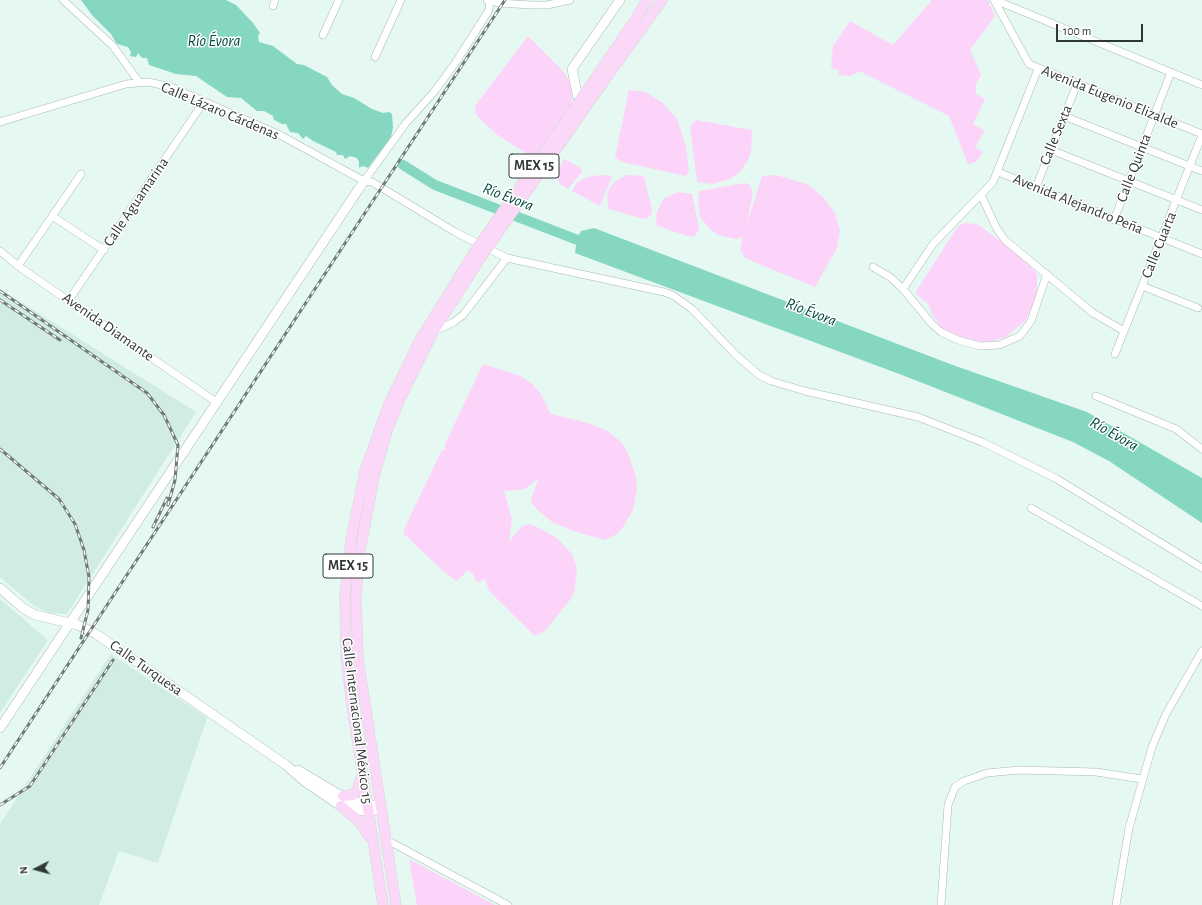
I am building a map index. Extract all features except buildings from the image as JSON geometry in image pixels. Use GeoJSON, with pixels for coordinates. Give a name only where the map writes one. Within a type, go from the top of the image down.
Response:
{"type":"FeatureCollection","features":[{"type":"Feature","properties":{"kind":"main road","name":"MEX 15"},"geometry":{"type":"LineString","coordinates":[[478,255],[579,103],[598,82],[647,0]]}},
{"type":"Feature","properties":{"kind":"main road","name":"MEX 15"},"geometry":{"type":"LineString","coordinates":[[478,255],[598,82],[662,0]]}},
{"type":"Feature","properties":{"kind":"main road","name":"Calle Internacional México 15"},"geometry":{"type":"LineString","coordinates":[[396,905],[360,680],[356,645],[356,596],[360,551],[369,496],[382,447],[408,381],[433,332],[478,255]]}},
{"type":"Feature","properties":{"kind":"main road","name":"Calle Internacional México 15"},"geometry":{"type":"LineString","coordinates":[[383,905],[348,673],[345,614],[350,546],[361,487],[381,424],[404,371],[428,326],[478,255]]}},
{"type":"Feature","properties":{"kind":"main road"},"geometry":{"type":"LineString","coordinates":[[362,766],[360,786],[353,795],[342,801],[360,822],[373,842]]}},
{"type":"Feature","properties":{"kind":"street"},"geometry":{"type":"LineString","coordinates":[[63,0],[113,46],[139,82]]}},
{"type":"Feature","properties":{"kind":"street"},"geometry":{"type":"LineString","coordinates":[[323,35],[339,0]]}},
{"type":"Feature","properties":{"kind":"street"},"geometry":{"type":"LineString","coordinates":[[375,57],[401,0]]}},
{"type":"Feature","properties":{"kind":"street"},"geometry":{"type":"LineString","coordinates":[[0,728],[364,182],[406,123],[434,92],[456,62],[489,10],[489,0],[499,4],[533,3],[547,5],[570,0]]}},
{"type":"Feature","properties":{"kind":"street"},"geometry":{"type":"LineString","coordinates":[[579,103],[572,69],[620,0]]}},
{"type":"Feature","properties":{"kind":"street"},"geometry":{"type":"LineString","coordinates":[[994,0],[1202,85]]}},
{"type":"Feature","properties":{"kind":"street","name":"Avenida Eugenio Elizalde"},"geometry":{"type":"LineString","coordinates":[[994,0],[1029,64],[1038,69],[1202,135]]}},
{"type":"Feature","properties":{"kind":"street"},"geometry":{"type":"LineString","coordinates":[[903,289],[933,244],[993,182],[1038,69]]}},
{"type":"Feature","properties":{"kind":"street","name":"Calle Quinta"},"geometry":{"type":"LineString","coordinates":[[1114,220],[1171,72]]}},
{"type":"Feature","properties":{"kind":"street","name":"Calle Lázaro Cárdenas"},"geometry":{"type":"LineString","coordinates":[[0,122],[126,84],[139,82],[170,87],[203,103],[280,135],[364,182],[372,182],[455,232],[507,258],[664,292],[674,296],[692,309],[737,356],[759,375],[805,391],[918,417],[982,442],[1057,479],[1202,568]]}},
{"type":"Feature","properties":{"kind":"street","name":"Calle Sexta"},"geometry":{"type":"LineString","coordinates":[[1036,187],[1077,84]]}},
{"type":"Feature","properties":{"kind":"street","name":"Calle Aguamarina"},"geometry":{"type":"LineString","coordinates":[[69,300],[203,103]]}},
{"type":"Feature","properties":{"kind":"street"},"geometry":{"type":"LineString","coordinates":[[1064,116],[1202,171]]}},
{"type":"Feature","properties":{"kind":"street","name":"Calle Cuarta"},"geometry":{"type":"LineString","coordinates":[[1115,354],[1202,135]]}},
{"type":"Feature","properties":{"kind":"street"},"geometry":{"type":"LineString","coordinates":[[1051,150],[1202,210]]}},
{"type":"Feature","properties":{"kind":"street","name":"Avenida Alejandro Peña"},"geometry":{"type":"LineString","coordinates":[[998,172],[1114,220],[1202,254]]}},
{"type":"Feature","properties":{"kind":"street"},"geometry":{"type":"LineString","coordinates":[[18,266],[81,174]]}},
{"type":"Feature","properties":{"kind":"street"},"geometry":{"type":"LineString","coordinates":[[981,195],[1001,236],[1093,313],[1124,331]]}},
{"type":"Feature","properties":{"kind":"street"},"geometry":{"type":"LineString","coordinates":[[52,216],[104,250]]}},
{"type":"Feature","properties":{"kind":"street","name":"Avenida Diamante"},"geometry":{"type":"LineString","coordinates":[[0,251],[18,266],[216,402]]}},
{"type":"Feature","properties":{"kind":"street"},"geometry":{"type":"LineString","coordinates":[[433,332],[454,322],[462,315],[486,287],[507,258]]}},
{"type":"Feature","properties":{"kind":"street"},"geometry":{"type":"LineString","coordinates":[[873,267],[890,277],[903,289],[932,324],[949,337],[971,345],[991,346],[1014,340],[1025,330],[1036,310],[1047,274]]}},
{"type":"Feature","properties":{"kind":"street"},"geometry":{"type":"LineString","coordinates":[[1142,286],[1198,308]]}},
{"type":"Feature","properties":{"kind":"street"},"geometry":{"type":"LineString","coordinates":[[1096,396],[1176,429],[1202,449]]}},
{"type":"Feature","properties":{"kind":"street"},"geometry":{"type":"LineString","coordinates":[[1032,508],[1202,606]]}},
{"type":"Feature","properties":{"kind":"street","name":"Calle Turquesa"},"geometry":{"type":"LineString","coordinates":[[0,588],[23,608],[36,615],[49,620],[70,622],[96,634],[286,765],[342,801],[368,808],[380,807]]}},
{"type":"Feature","properties":{"kind":"street"},"geometry":{"type":"LineString","coordinates":[[1116,905],[1129,828],[1142,779],[1166,714],[1202,650]]}},
{"type":"Feature","properties":{"kind":"street"},"geometry":{"type":"LineString","coordinates":[[941,905],[948,805],[955,787],[964,781],[988,773],[1019,770],[1096,772],[1142,779]]}},
{"type":"Feature","properties":{"kind":"street"},"geometry":{"type":"LineString","coordinates":[[385,839],[508,905]]}},
{"type":"Feature","properties":{"kind":"shaded area"},"geometry":{"type":"Polygon","coordinates":[[[932,0],[988,0],[995,16],[970,50],[981,75],[976,84],[976,94],[985,99],[973,124],[985,131],[975,147],[983,152],[976,162],[968,164],[949,116],[859,71],[851,76],[838,75],[839,70],[831,68],[833,46],[850,21],[893,45],[932,0]]]}},
{"type":"Feature","properties":{"kind":"shaded area"},"geometry":{"type":"Polygon","coordinates":[[[528,36],[564,72],[571,85],[572,98],[570,109],[564,119],[533,158],[496,134],[476,115],[475,110],[475,106],[528,36]]]}},
{"type":"Feature","properties":{"kind":"shaded area"},"geometry":{"type":"Polygon","coordinates":[[[629,90],[646,92],[663,103],[677,119],[686,146],[689,172],[686,176],[622,162],[615,157],[629,90]]]}},
{"type":"Feature","properties":{"kind":"shaded area"},"geometry":{"type":"Polygon","coordinates":[[[696,120],[752,130],[751,152],[747,162],[740,172],[730,179],[712,184],[697,182],[690,126],[696,120]]]}},
{"type":"Feature","properties":{"kind":"shaded area"},"geometry":{"type":"Polygon","coordinates":[[[564,159],[581,168],[582,172],[568,189],[560,184],[556,176],[564,159]]]}},
{"type":"Feature","properties":{"kind":"shaded area"},"geometry":{"type":"Polygon","coordinates":[[[606,175],[612,177],[600,206],[572,191],[577,182],[583,179],[592,176],[606,175]]]}},
{"type":"Feature","properties":{"kind":"shaded area"},"geometry":{"type":"Polygon","coordinates":[[[627,175],[644,176],[652,210],[652,213],[648,218],[643,219],[609,209],[607,197],[609,189],[614,182],[627,175]]]}},
{"type":"Feature","properties":{"kind":"shaded area"},"geometry":{"type":"Polygon","coordinates":[[[776,175],[809,185],[823,197],[835,213],[840,231],[837,248],[815,287],[745,258],[740,249],[743,237],[735,239],[718,235],[711,230],[700,217],[698,201],[699,191],[745,183],[750,185],[753,193],[747,224],[762,176],[776,175]]]}},
{"type":"Feature","properties":{"kind":"shaded area"},"geometry":{"type":"Polygon","coordinates":[[[678,192],[692,194],[699,229],[695,236],[691,237],[657,226],[656,215],[661,203],[665,198],[678,192]]]}},
{"type":"Feature","properties":{"kind":"shaded area"},"geometry":{"type":"Polygon","coordinates":[[[965,223],[977,224],[1022,257],[1037,274],[1037,294],[1026,320],[1006,337],[992,341],[979,342],[954,336],[942,328],[933,316],[928,304],[915,293],[958,226],[965,223]]]}},
{"type":"Feature","properties":{"kind":"shaded area"},"geometry":{"type":"Polygon","coordinates":[[[0,289],[196,412],[67,614],[48,613],[33,605],[0,577],[0,289]]]}},
{"type":"Feature","properties":{"kind":"shaded area"},"geometry":{"type":"Polygon","coordinates":[[[483,364],[521,376],[531,383],[540,393],[551,414],[588,423],[608,431],[622,443],[628,453],[636,477],[637,489],[633,510],[617,534],[605,540],[576,532],[552,522],[540,512],[532,504],[531,499],[539,478],[525,489],[504,491],[512,519],[509,542],[520,528],[528,524],[535,526],[557,538],[572,554],[577,568],[574,593],[570,600],[545,631],[535,636],[489,591],[485,579],[477,583],[473,574],[468,570],[457,581],[445,573],[404,534],[404,529],[442,450],[445,450],[445,444],[483,364]]]}},
{"type":"Feature","properties":{"kind":"shaded area"},"geometry":{"type":"Polygon","coordinates":[[[0,599],[48,640],[0,713],[0,599]]]}},
{"type":"Feature","properties":{"kind":"shaded area"},"geometry":{"type":"Polygon","coordinates":[[[111,654],[207,718],[158,863],[119,851],[99,905],[0,905],[0,824],[111,654]]]}},
{"type":"Feature","properties":{"kind":"shaded area"},"geometry":{"type":"Polygon","coordinates":[[[409,859],[495,905],[417,905],[409,859]]]}},
{"type":"Feature","properties":{"kind":"water","name":"Río Évora"},"geometry":{"type":"Polygon","coordinates":[[[81,0],[226,0],[236,5],[253,23],[260,33],[258,36],[259,42],[273,46],[297,64],[304,65],[327,77],[332,85],[342,94],[354,98],[372,109],[383,113],[389,112],[392,114],[393,128],[391,137],[368,168],[363,166],[359,168],[357,158],[350,156],[345,159],[343,155],[337,155],[336,152],[306,136],[303,139],[298,133],[290,132],[286,124],[282,124],[274,120],[273,116],[264,111],[257,111],[241,98],[227,97],[196,76],[176,74],[149,65],[147,58],[142,58],[138,53],[136,57],[130,56],[131,52],[128,47],[117,44],[111,34],[92,15],[81,0]]]}},
{"type":"Feature","properties":{"kind":"water","name":"Río Évora"},"geometry":{"type":"Polygon","coordinates":[[[594,228],[950,364],[1087,412],[1202,478],[1202,523],[1109,461],[1073,442],[902,375],[575,253],[577,239],[581,231],[594,228]]]}},
{"type":"Feature","properties":{"kind":"waterway","name":"Río Évora"},"geometry":{"type":"LineString","coordinates":[[403,165],[435,185],[588,244]]}},
{"type":"Feature","properties":{"kind":"railway"},"geometry":{"type":"LineString","coordinates":[[0,768],[505,0]]}},
{"type":"Feature","properties":{"kind":"railway"},"geometry":{"type":"LineString","coordinates":[[0,291],[147,393],[164,415],[178,445],[175,480],[168,505]]}},
{"type":"Feature","properties":{"kind":"railway"},"geometry":{"type":"LineString","coordinates":[[0,300],[60,340]]}},
{"type":"Feature","properties":{"kind":"railway"},"geometry":{"type":"LineString","coordinates":[[0,449],[59,499],[75,524],[84,550],[89,577],[88,610],[81,638]]}},
{"type":"Feature","properties":{"kind":"railway"},"geometry":{"type":"LineString","coordinates":[[153,527],[167,498]]}},
{"type":"Feature","properties":{"kind":"railway"},"geometry":{"type":"LineString","coordinates":[[0,805],[30,786],[113,660]]}}]}
